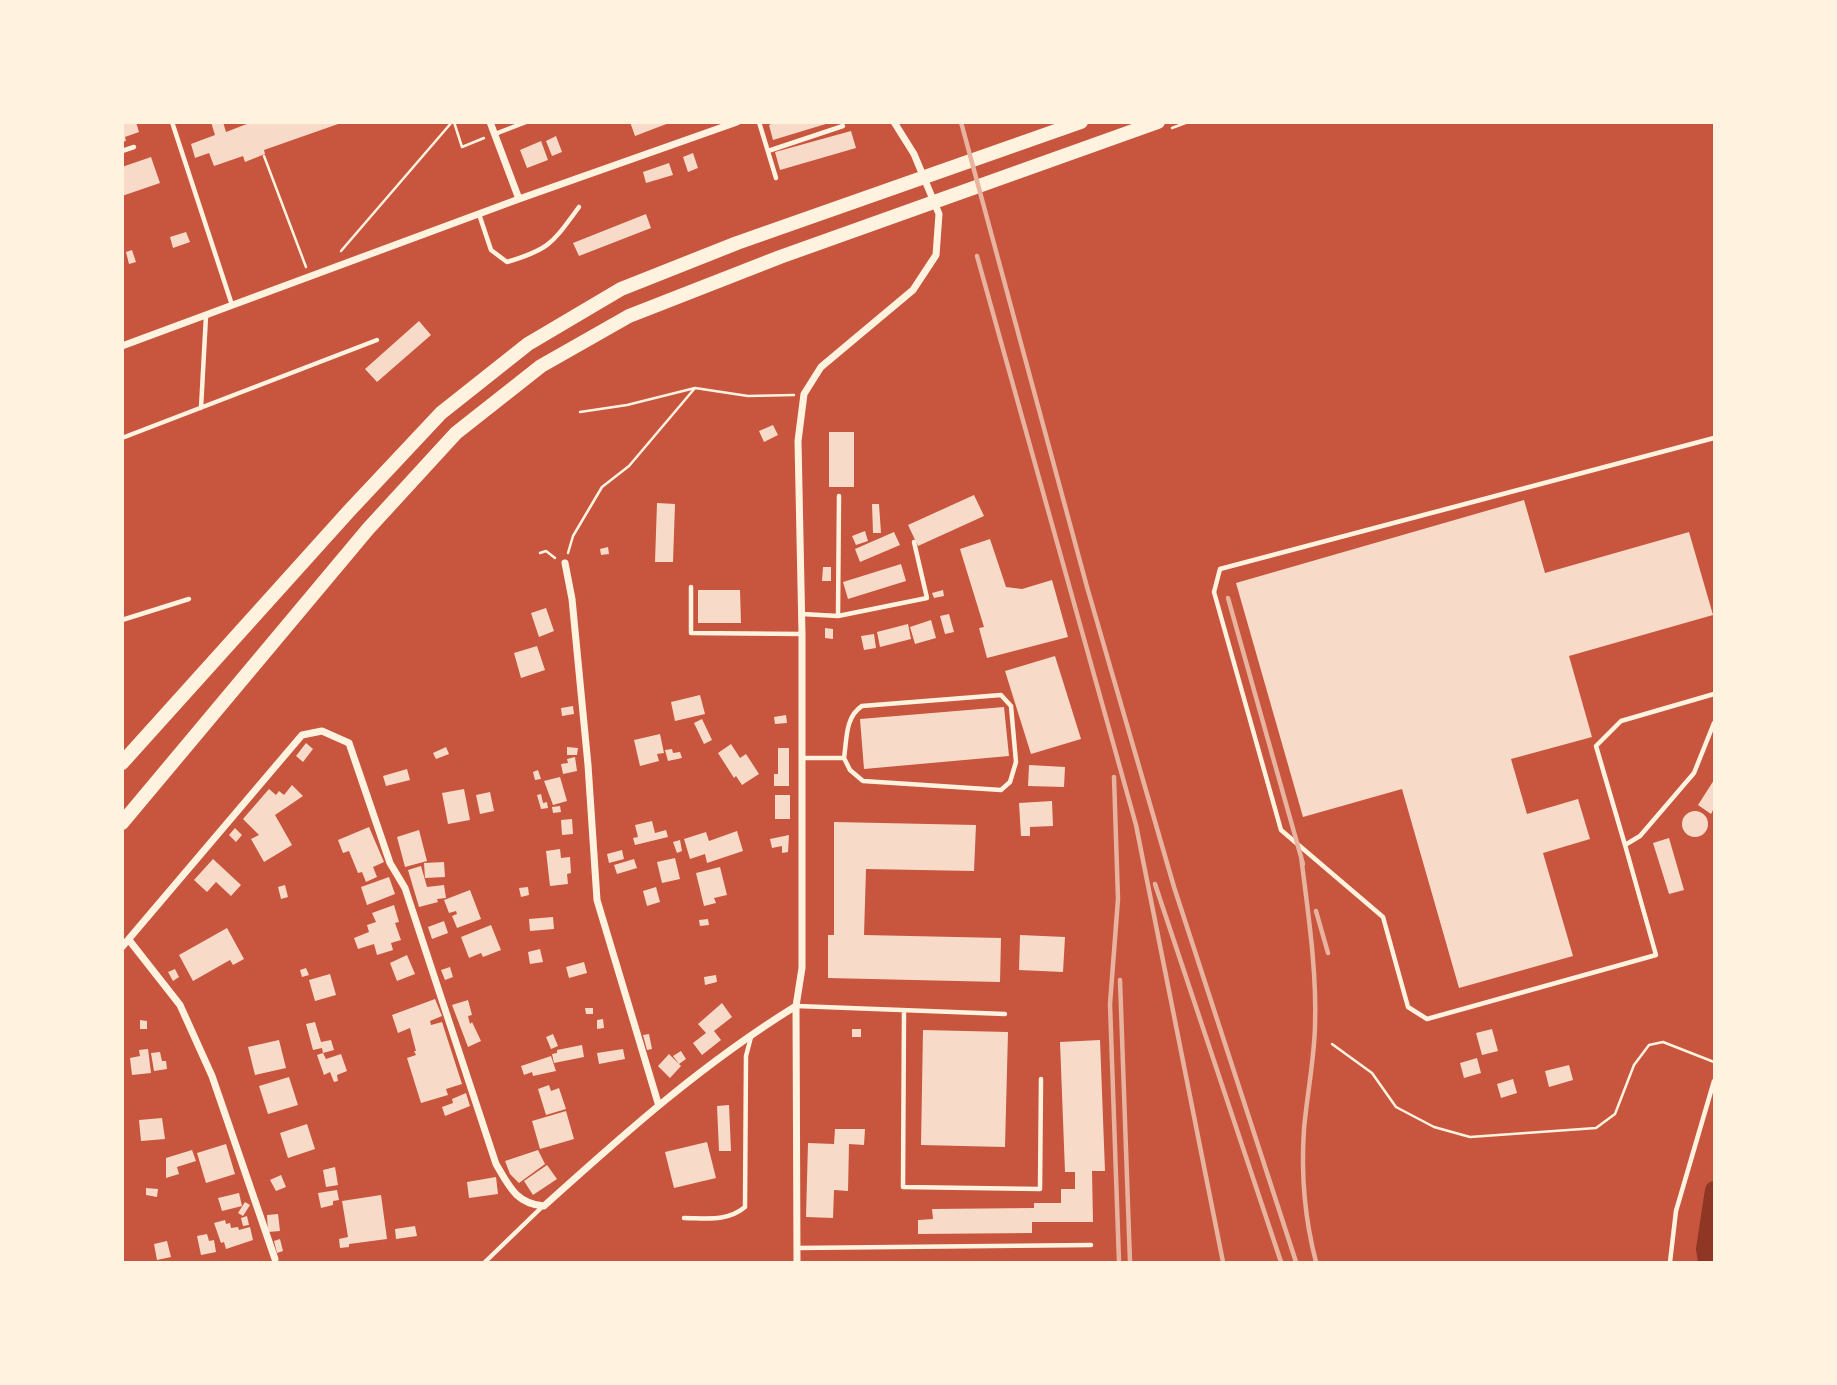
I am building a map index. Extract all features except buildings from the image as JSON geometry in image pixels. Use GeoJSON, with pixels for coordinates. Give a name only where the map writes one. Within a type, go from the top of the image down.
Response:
{"type":"FeatureCollection","features":[{"type":"Feature","properties":{"kind":"main road"},"geometry":{"type":"LineString","coordinates":[[122,763],[441,412],[528,344],[621,289],[737,243],[1081,122]]}},
{"type":"Feature","properties":{"kind":"main road"},"geometry":{"type":"LineString","coordinates":[[122,823],[368,529],[456,433],[541,366],[629,316],[780,257],[1158,122]]}},
{"type":"Feature","properties":{"kind":"street"},"geometry":{"type":"LineString","coordinates":[[491,122],[519,199]]}},
{"type":"Feature","properties":{"kind":"street"},"geometry":{"type":"LineString","coordinates":[[122,346],[519,199],[737,122]]}},
{"type":"Feature","properties":{"kind":"street"},"geometry":{"type":"LineString","coordinates":[[797,1262],[796,1006],[802,968],[802,634],[798,441],[804,394],[821,367],[912,290],[936,255],[939,214],[914,154],[894,122]]}},
{"type":"Feature","properties":{"kind":"street"},"geometry":{"type":"LineString","coordinates":[[565,563],[574,613],[597,900],[658,1104]]}},
{"type":"Feature","properties":{"kind":"street"},"geometry":{"type":"LineString","coordinates":[[122,947],[302,735],[322,731],[349,743],[390,863],[405,888],[496,1164],[512,1191],[529,1205],[544,1206],[658,1104],[752,1033],[796,1006]]}},
{"type":"Feature","properties":{"kind":"street"},"geometry":{"type":"LineString","coordinates":[[129,940],[180,1005],[212,1076],[275,1259]]}},
{"type":"Feature","properties":{"kind":"lane"},"geometry":{"type":"LineString","coordinates":[[172,122],[232,306]]}},
{"type":"Feature","properties":{"kind":"lane"},"geometry":{"type":"LineString","coordinates":[[495,134],[526,122]]}},
{"type":"Feature","properties":{"kind":"lane"},"geometry":{"type":"LineString","coordinates":[[759,122],[776,178]]}},
{"type":"Feature","properties":{"kind":"lane"},"geometry":{"type":"LineString","coordinates":[[768,151],[843,126]]}},
{"type":"Feature","properties":{"kind":"lane"},"geometry":{"type":"LineString","coordinates":[[122,151],[134,147]]}},
{"type":"Feature","properties":{"kind":"lane"},"geometry":{"type":"LineString","coordinates":[[478,214],[491,250],[507,262],[533,254],[552,243],[579,207]]}},
{"type":"Feature","properties":{"kind":"lane"},"geometry":{"type":"LineString","coordinates":[[201,408],[206,316]]}},
{"type":"Feature","properties":{"kind":"lane"},"geometry":{"type":"LineString","coordinates":[[122,438],[377,340]]}},
{"type":"Feature","properties":{"kind":"lane"},"geometry":{"type":"LineString","coordinates":[[1714,438],[1220,569],[1214,592],[1281,830],[1383,917],[1408,1007],[1427,1019],[1656,955],[1596,746],[1621,721],[1714,694]]}},
{"type":"Feature","properties":{"kind":"lane"},"geometry":{"type":"LineString","coordinates":[[838,616],[839,496]]}},
{"type":"Feature","properties":{"kind":"lane"},"geometry":{"type":"LineString","coordinates":[[801,614],[838,616],[926,598],[914,542]]}},
{"type":"Feature","properties":{"kind":"lane"},"geometry":{"type":"LineString","coordinates":[[691,587],[691,633],[802,634]]}},
{"type":"Feature","properties":{"kind":"lane"},"geometry":{"type":"LineString","coordinates":[[122,620],[189,599]]}},
{"type":"Feature","properties":{"kind":"lane"},"geometry":{"type":"LineString","coordinates":[[1001,695],[1011,706],[1016,762],[1010,782],[1002,790],[863,781],[850,770],[844,758],[850,719],[862,706],[1001,695]]}},
{"type":"Feature","properties":{"kind":"lane"},"geometry":{"type":"LineString","coordinates":[[1625,845],[1640,836],[1694,773],[1714,723]]}},
{"type":"Feature","properties":{"kind":"lane"},"geometry":{"type":"LineString","coordinates":[[802,758],[844,758]]}},
{"type":"Feature","properties":{"kind":"lane"},"geometry":{"type":"LineString","coordinates":[[796,1006],[1005,1014]]}},
{"type":"Feature","properties":{"kind":"lane"},"geometry":{"type":"LineString","coordinates":[[905,1011],[903,1187],[1040,1189],[1041,1079]]}},
{"type":"Feature","properties":{"kind":"lane"},"geometry":{"type":"LineString","coordinates":[[684,1218],[723,1219],[736,1215],[745,1208],[746,1056],[752,1033]]}},
{"type":"Feature","properties":{"kind":"lane"},"geometry":{"type":"LineString","coordinates":[[1670,1262],[1676,1210],[1714,1081]]}},
{"type":"Feature","properties":{"kind":"lane"},"geometry":{"type":"LineString","coordinates":[[485,1262],[544,1206]]}},
{"type":"Feature","properties":{"kind":"lane"},"geometry":{"type":"LineString","coordinates":[[797,1248],[1091,1245]]}},
{"type":"Feature","properties":{"kind":"path"},"geometry":{"type":"LineString","coordinates":[[337,256],[453,122],[462,147],[495,134]]}},
{"type":"Feature","properties":{"kind":"path"},"geometry":{"type":"LineString","coordinates":[[264,156],[306,267]]}},
{"type":"Feature","properties":{"kind":"path"},"geometry":{"type":"LineString","coordinates":[[580,412],[627,405],[695,388],[748,396],[804,394]]}},
{"type":"Feature","properties":{"kind":"path"},"geometry":{"type":"LineString","coordinates":[[540,553],[546,551],[565,563],[573,536],[602,487],[629,466],[695,388]]}},
{"type":"Feature","properties":{"kind":"path"},"geometry":{"type":"LineString","coordinates":[[1332,1044],[1372,1073],[1396,1107],[1434,1127],[1470,1137],[1596,1128],[1615,1114],[1634,1065],[1650,1045],[1663,1042],[1714,1062]]}},
{"type":"Feature","properties":{"kind":"waterway"},"geometry":{"type":"LineString","coordinates":[[1707,1262],[1705,1249],[1714,1190]]}},
{"type":"Feature","properties":{"kind":"railway"},"geometry":{"type":"LineString","coordinates":[[961,122],[1087,587],[1174,887],[1296,1262]]}},
{"type":"Feature","properties":{"kind":"railway"},"geometry":{"type":"LineString","coordinates":[[977,256],[1136,825],[1223,1262]]}},
{"type":"Feature","properties":{"kind":"railway"},"geometry":{"type":"LineString","coordinates":[[1228,598],[1303,864]]}},
{"type":"Feature","properties":{"kind":"railway"},"geometry":{"type":"LineString","coordinates":[[1114,777],[1118,899],[1110,1004],[1119,1262]]}},
{"type":"Feature","properties":{"kind":"railway"},"geometry":{"type":"LineString","coordinates":[[1301,856],[1315,984],[1315,1027],[1303,1146],[1307,1213],[1316,1262]]}},
{"type":"Feature","properties":{"kind":"railway"},"geometry":{"type":"LineString","coordinates":[[1155,884],[1281,1262]]}},
{"type":"Feature","properties":{"kind":"railway"},"geometry":{"type":"LineString","coordinates":[[1316,911],[1328,953]]}},
{"type":"Feature","properties":{"kind":"railway"},"geometry":{"type":"LineString","coordinates":[[1120,980],[1130,1262]]}}]}
